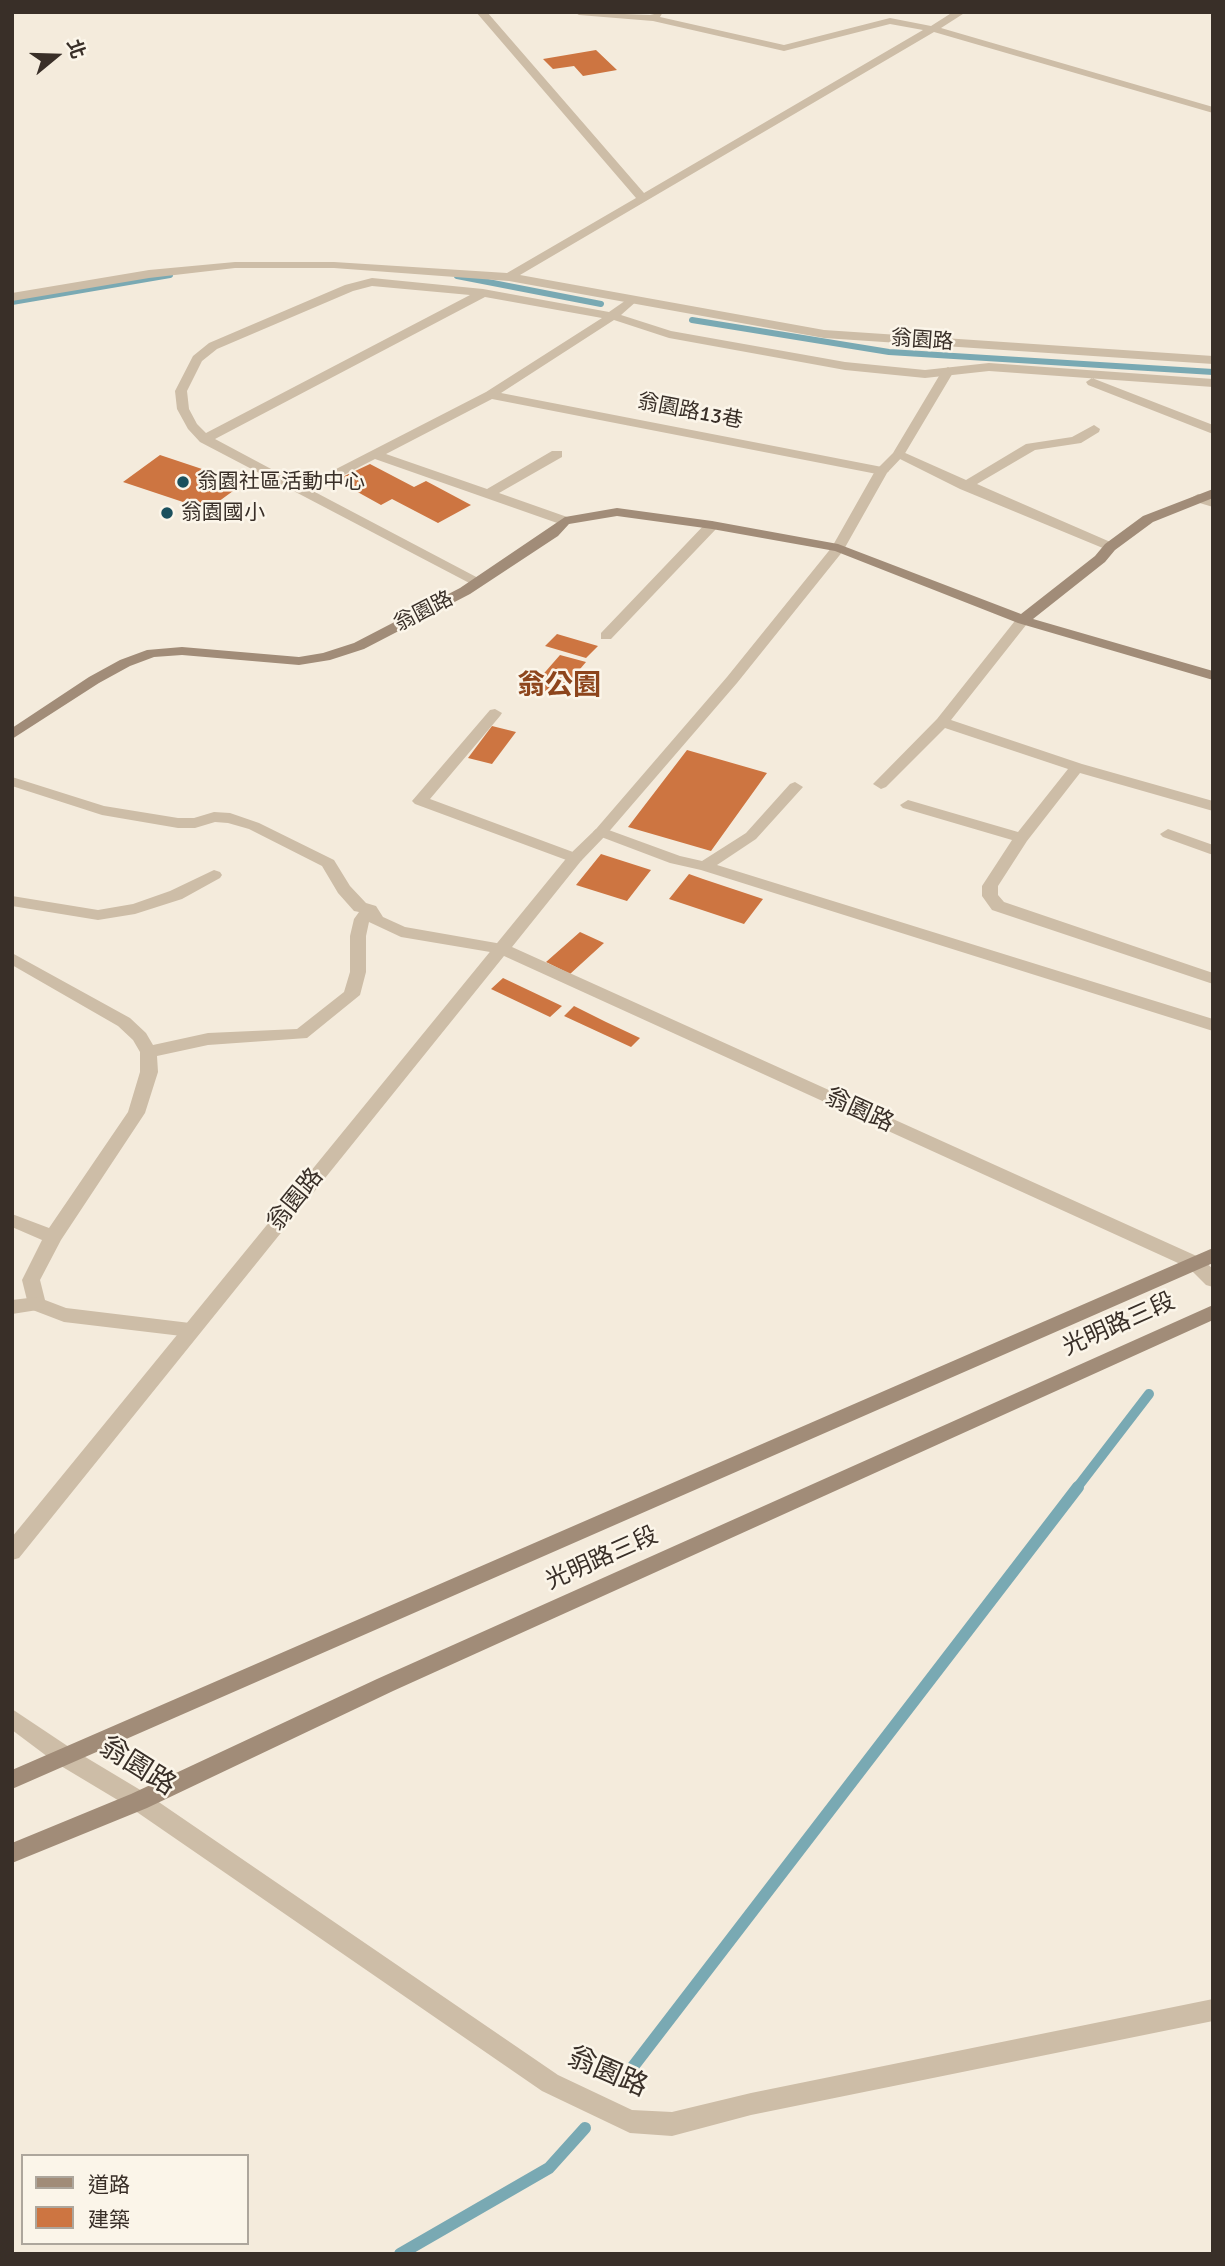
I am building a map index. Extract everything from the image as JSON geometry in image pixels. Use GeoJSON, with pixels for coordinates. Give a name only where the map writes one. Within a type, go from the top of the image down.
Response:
{"type":"FeatureCollection","features":[{"type":"Feature","properties":{"kind":"street"},"geometry":{"type":"LineString","coordinates":[[481,12],[643,199]]}},
{"type":"Feature","properties":{"kind":"street"},"geometry":{"type":"LineString","coordinates":[[579,12],[656,15],[784,48],[890,21],[933,29],[1213,110]]}},
{"type":"Feature","properties":{"kind":"street"},"geometry":{"type":"LineString","coordinates":[[509,277],[961,12]]}},
{"type":"Feature","properties":{"kind":"street","name":"翁園路"},"geometry":{"type":"LineString","coordinates":[[12,297],[149,274],[235,265],[334,265],[509,277],[824,334],[1213,360]]}},
{"type":"Feature","properties":{"kind":"street"},"geometry":{"type":"LineString","coordinates":[[477,583],[205,439],[192,426],[183,409],[181,391],[197,359],[213,346],[349,288],[372,282],[482,293],[613,316],[669,334],[845,366],[925,374],[989,367],[1213,383]]}},
{"type":"Feature","properties":{"kind":"street"},"geometry":{"type":"LineString","coordinates":[[205,439],[482,293]]}},
{"type":"Feature","properties":{"kind":"street"},"geometry":{"type":"LineString","coordinates":[[303,491],[490,395],[595,329],[632,300]]}},
{"type":"Feature","properties":{"kind":"street","name":"翁園路"},"geometry":{"type":"LineString","coordinates":[[12,1552],[575,858],[601,832],[732,680],[838,548],[882,471],[898,455],[948,371]]}},
{"type":"Feature","properties":{"kind":"street"},"geometry":{"type":"LineString","coordinates":[[1076,375],[1213,430]]}},
{"type":"Feature","properties":{"kind":"street","name":"翁園路13巷"},"geometry":{"type":"LineString","coordinates":[[490,395],[882,471]]}},
{"type":"Feature","properties":{"kind":"street"},"geometry":{"type":"LineString","coordinates":[[965,486],[1031,447],[1076,440],[1094,429]]}},
{"type":"Feature","properties":{"kind":"street"},"geometry":{"type":"LineString","coordinates":[[374,454],[565,521]]}},
{"type":"Feature","properties":{"kind":"street"},"geometry":{"type":"LineString","coordinates":[[488,494],[557,454]]}},
{"type":"Feature","properties":{"kind":"street"},"geometry":{"type":"LineString","coordinates":[[898,455],[1110,547]]}},
{"type":"Feature","properties":{"kind":"street"},"geometry":{"type":"LineString","coordinates":[[881,784],[942,722],[1023,620],[1100,559],[1110,547],[1148,519],[1213,493]]}},
{"type":"Feature","properties":{"kind":"street"},"geometry":{"type":"LineString","coordinates":[[1198,498],[1213,503]]}},
{"type":"Feature","properties":{"kind":"street","name":"翁園路"},"geometry":{"type":"LineString","coordinates":[[12,735],[94,680],[125,663],[152,653],[182,650],[299,661],[325,657],[359,646],[477,583],[553,533],[565,521],[617,512],[712,525],[838,548],[1023,620],[1213,676]]}},
{"type":"Feature","properties":{"kind":"street"},"geometry":{"type":"LineString","coordinates":[[606,636],[712,525]]}},
{"type":"Feature","properties":{"kind":"street"},"geometry":{"type":"LineString","coordinates":[[495,713],[420,801],[575,858]]}},
{"type":"Feature","properties":{"kind":"street"},"geometry":{"type":"LineString","coordinates":[[942,722],[1077,767],[1213,806]]}},
{"type":"Feature","properties":{"kind":"street"},"geometry":{"type":"LineString","coordinates":[[1077,767],[1021,838],[990,886],[990,896],[998,906],[1213,979]]}},
{"type":"Feature","properties":{"kind":"street","name":"翁園路"},"geometry":{"type":"LineString","coordinates":[[12,781],[102,810],[177,823],[195,823],[214,817],[230,818],[254,826],[328,863],[344,889],[360,907],[370,910],[377,921],[401,932],[502,949],[1204,1259],[1213,1280]]}},
{"type":"Feature","properties":{"kind":"street"},"geometry":{"type":"LineString","coordinates":[[704,866],[751,836],[795,787]]}},
{"type":"Feature","properties":{"kind":"street"},"geometry":{"type":"LineString","coordinates":[[908,805],[1021,838]]}},
{"type":"Feature","properties":{"kind":"street"},"geometry":{"type":"LineString","coordinates":[[601,832],[676,860],[704,866],[1213,1025]]}},
{"type":"Feature","properties":{"kind":"street"},"geometry":{"type":"LineString","coordinates":[[1168,834],[1213,850]]}},
{"type":"Feature","properties":{"kind":"street"},"geometry":{"type":"LineString","coordinates":[[12,901],[98,915],[135,909],[176,895],[214,875]]}},
{"type":"Feature","properties":{"kind":"street"},"geometry":{"type":"LineString","coordinates":[[148,1052],[208,1039],[301,1034],[352,995],[358,972],[358,936],[362,919],[370,910]]}},
{"type":"Feature","properties":{"kind":"street"},"geometry":{"type":"LineString","coordinates":[[12,958],[124,1022],[141,1037],[148,1052],[149,1072],[136,1112],[53,1237],[31,1280],[37,1304]]}},
{"type":"Feature","properties":{"kind":"street"},"geometry":{"type":"LineString","coordinates":[[12,1220],[53,1237]]}},
{"type":"Feature","properties":{"kind":"street","name":"光明路三段"},"geometry":{"type":"LineString","coordinates":[[12,1780],[1204,1259]]}},
{"type":"Feature","properties":{"kind":"street"},"geometry":{"type":"LineString","coordinates":[[12,1307],[37,1304],[64,1315],[190,1330]]}},
{"type":"Feature","properties":{"kind":"street","name":"光明路三段"},"geometry":{"type":"LineString","coordinates":[[12,1853],[139,1801],[385,1685],[1213,1312]]}},
{"type":"Feature","properties":{"kind":"street","name":"翁園路"},"geometry":{"type":"LineString","coordinates":[[12,1718],[64,1756],[139,1801],[550,2083],[630,2121],[672,2124],[751,2104],[1213,2010]]}},
{"type":"Feature","properties":{"kind":"building"},"geometry":{"type":"Polygon","coordinates":[[[596,50],[617,70],[583,76],[574,66],[553,69],[543,59],[596,50]]]}},
{"type":"Feature","properties":{"kind":"building","name":"翁園社區活動中心"},"geometry":{"type":"Polygon","coordinates":[[[160,455],[244,483],[207,510],[123,482],[160,455]]]}},
{"type":"Feature","properties":{"kind":"building"},"geometry":{"type":"Polygon","coordinates":[[[370,464],[414,487],[426,481],[471,505],[438,523],[392,499],[381,505],[336,480],[370,464]]]}},
{"type":"Feature","properties":{"kind":"building"},"geometry":{"type":"Polygon","coordinates":[[[557,634],[598,646],[586,658],[545,646],[557,634]]]}},
{"type":"Feature","properties":{"kind":"building"},"geometry":{"type":"Polygon","coordinates":[[[560,655],[586,662],[558,695],[532,687],[560,655]]]}},
{"type":"Feature","properties":{"kind":"building"},"geometry":{"type":"Polygon","coordinates":[[[492,726],[516,732],[492,764],[468,758],[492,726]]]}},
{"type":"Feature","properties":{"kind":"building"},"geometry":{"type":"Polygon","coordinates":[[[687,750],[767,773],[711,851],[628,827],[687,750]]]}},
{"type":"Feature","properties":{"kind":"building"},"geometry":{"type":"Polygon","coordinates":[[[601,854],[651,870],[627,901],[576,885],[601,854]]]}},
{"type":"Feature","properties":{"kind":"building"},"geometry":{"type":"Polygon","coordinates":[[[689,874],[763,899],[744,924],[669,899],[689,874]]]}},
{"type":"Feature","properties":{"kind":"building"},"geometry":{"type":"Polygon","coordinates":[[[580,932],[604,943],[570,974],[546,962],[580,932]]]}},
{"type":"Feature","properties":{"kind":"building"},"geometry":{"type":"Polygon","coordinates":[[[503,978],[562,1006],[550,1017],[491,989],[503,978]]]}},
{"type":"Feature","properties":{"kind":"building"},"geometry":{"type":"Polygon","coordinates":[[[574,1006],[640,1038],[631,1047],[564,1016],[574,1006]]]}},
{"type":"Feature","properties":{"kind":"waterway"},"geometry":{"type":"LineString","coordinates":[[12,302],[170,275]]}},
{"type":"Feature","properties":{"kind":"waterway"},"geometry":{"type":"LineString","coordinates":[[457,276],[601,304]]}},
{"type":"Feature","properties":{"kind":"waterway"},"geometry":{"type":"LineString","coordinates":[[692,320],[889,352],[1213,372]]}},
{"type":"Feature","properties":{"kind":"waterway"},"geometry":{"type":"LineString","coordinates":[[1076,1489],[1149,1394]]}},
{"type":"Feature","properties":{"kind":"waterway"},"geometry":{"type":"LineString","coordinates":[[632,2068],[1078,1487]]}},
{"type":"Feature","properties":{"kind":"waterway"},"geometry":{"type":"LineString","coordinates":[[400,2254],[549,2168],[585,2128]]}},
{"type":"Feature","properties":{"kind":"place","name":"翁園社區活動中心"},"geometry":{"type":"Point","coordinates":[183,482]}},
{"type":"Feature","properties":{"kind":"place","name":"翁園國小"},"geometry":{"type":"Point","coordinates":[167,513]}},
{"type":"Feature","properties":{"kind":"district","name":"翁公園"},"geometry":{"type":"Point","coordinates":[559,687]}}]}
